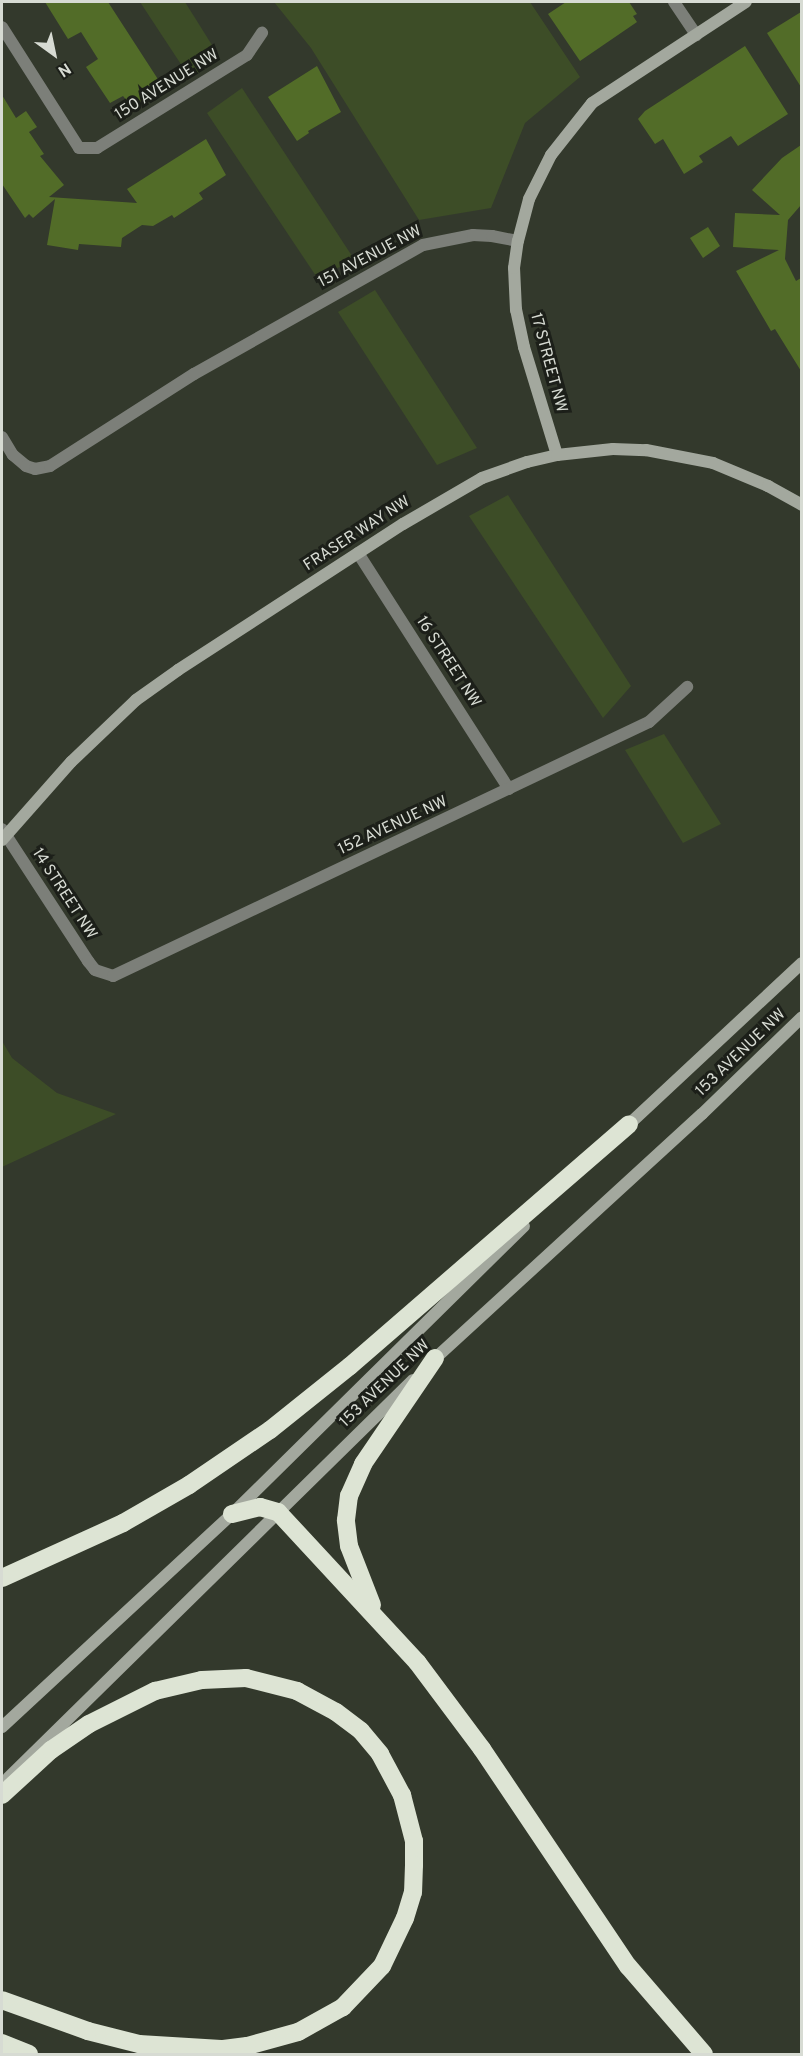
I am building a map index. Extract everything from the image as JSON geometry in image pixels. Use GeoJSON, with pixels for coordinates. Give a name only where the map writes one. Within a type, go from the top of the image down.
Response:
{"type":"FeatureCollection","features":[{"type":"Feature","properties":{"kind":"highway"},"geometry":{"type":"LineString","coordinates":[[2,1578],[123,1523],[198,1478],[270,1430],[350,1366],[629,1124]]}},
{"type":"Feature","properties":{"kind":"highway"},"geometry":{"type":"LineString","coordinates":[[378,1618],[349,1546],[346,1520],[349,1496],[363,1464],[435,1358]]}},
{"type":"Feature","properties":{"kind":"highway"},"geometry":{"type":"LineString","coordinates":[[232,1514],[260,1507],[278,1512],[417,1662],[482,1749],[628,1966],[704,2055]]}},
{"type":"Feature","properties":{"kind":"highway"},"geometry":{"type":"LineString","coordinates":[[2,1795],[51,1750],[89,1724],[155,1691],[202,1680],[246,1678],[297,1691],[336,1712],[361,1731],[380,1755],[402,1795],[414,1841],[413,1892],[405,1918],[382,1966],[343,2007],[298,2032],[247,2046],[221,2049],[139,2044],[68,2025],[2,2000]]}},
{"type":"Feature","properties":{"kind":"highway"},"geometry":{"type":"LineString","coordinates":[[2,2043],[29,2055]]}},
{"type":"Feature","properties":{"kind":"main road"},"geometry":{"type":"LineString","coordinates":[[518,241],[529,199],[538,178],[550,155],[580,115],[605,92],[746,2]]}},
{"type":"Feature","properties":{"kind":"main road","name":"17 STREET NW"},"geometry":{"type":"LineString","coordinates":[[518,241],[514,287],[518,319],[557,455]]}},
{"type":"Feature","properties":{"kind":"main road","name":"FRASER WAY NW"},"geometry":{"type":"LineString","coordinates":[[3,834],[136,700],[178,670],[439,501],[482,478],[527,462],[557,455],[614,449],[646,450],[681,455],[736,472],[801,505]]}},
{"type":"Feature","properties":{"kind":"main road","name":"153 AVENUE NW"},"geometry":{"type":"LineString","coordinates":[[2,1727],[232,1514],[629,1124],[801,963]]}},
{"type":"Feature","properties":{"kind":"main road","name":"153 AVENUE NW"},"geometry":{"type":"LineString","coordinates":[[2,1784],[435,1358],[702,1114],[801,1017]]}},
{"type":"Feature","properties":{"kind":"street"},"geometry":{"type":"LineString","coordinates":[[674,2],[696,35]]}},
{"type":"Feature","properties":{"kind":"street","name":"150 AVENUE NW"},"geometry":{"type":"LineString","coordinates":[[2,27],[79,148],[97,148],[248,55],[262,33]]}},
{"type":"Feature","properties":{"kind":"street","name":"151 AVENUE NW"},"geometry":{"type":"LineString","coordinates":[[2,437],[18,461],[35,469],[59,461],[194,374],[423,245],[473,235],[518,241]]}},
{"type":"Feature","properties":{"kind":"street","name":"16 STREET NW"},"geometry":{"type":"LineString","coordinates":[[358,553],[510,789]]}},
{"type":"Feature","properties":{"kind":"street","name":"152 AVENUE NW"},"geometry":{"type":"LineString","coordinates":[[103,975],[123,973],[649,722],[687,687]]}},
{"type":"Feature","properties":{"kind":"street","name":"14 STREET NW"},"geometry":{"type":"LineString","coordinates":[[3,834],[88,961],[95,970],[103,975]]}},
{"type":"Feature","properties":{"kind":"green space"},"geometry":{"type":"Polygon","coordinates":[[[140,2],[185,2],[217,53],[208,67],[190,78],[140,2]]]}},
{"type":"Feature","properties":{"kind":"green space"},"geometry":{"type":"Polygon","coordinates":[[[274,2],[530,2],[580,77],[525,123],[491,208],[419,220],[311,48],[274,2]]]}},
{"type":"Feature","properties":{"kind":"green space"},"geometry":{"type":"Polygon","coordinates":[[[242,88],[354,259],[318,279],[207,113],[242,88]]]}},
{"type":"Feature","properties":{"kind":"green space"},"geometry":{"type":"Polygon","coordinates":[[[375,290],[477,448],[437,465],[338,312],[375,290]]]}},
{"type":"Feature","properties":{"kind":"green space"},"geometry":{"type":"Polygon","coordinates":[[[508,495],[631,686],[603,718],[469,516],[508,495]]]}},
{"type":"Feature","properties":{"kind":"green space"},"geometry":{"type":"Polygon","coordinates":[[[664,734],[721,824],[683,843],[625,750],[664,734]]]}},
{"type":"Feature","properties":{"kind":"green space"},"geometry":{"type":"Polygon","coordinates":[[[2,1041],[12,1058],[57,1093],[116,1114],[2,1167],[2,1041]]]}},
{"type":"Feature","properties":{"kind":"building"},"geometry":{"type":"Polygon","coordinates":[[[45,2],[108,2],[163,87],[132,107],[123,96],[110,103],[86,67],[98,59],[81,32],[68,39],[45,2]]]}},
{"type":"Feature","properties":{"kind":"building"},"geometry":{"type":"Polygon","coordinates":[[[566,2],[629,2],[637,14],[633,16],[637,22],[580,61],[548,14],[566,2]]]}},
{"type":"Feature","properties":{"kind":"building"},"geometry":{"type":"Polygon","coordinates":[[[801,12],[801,87],[767,33],[801,12]]]}},
{"type":"Feature","properties":{"kind":"building"},"geometry":{"type":"Polygon","coordinates":[[[745,46],[788,114],[738,146],[731,136],[699,156],[703,162],[684,174],[663,139],[655,144],[638,119],[645,111],[745,46]]]}},
{"type":"Feature","properties":{"kind":"building"},"geometry":{"type":"Polygon","coordinates":[[[317,66],[341,112],[308,131],[309,133],[297,141],[268,97],[317,66]]]}},
{"type":"Feature","properties":{"kind":"building"},"geometry":{"type":"Polygon","coordinates":[[[2,95],[16,118],[26,111],[37,127],[29,132],[44,154],[40,156],[64,185],[49,197],[137,203],[127,189],[206,139],[226,175],[199,193],[203,199],[174,218],[172,215],[153,226],[142,225],[122,238],[121,247],[79,244],[78,250],[47,245],[55,199],[33,218],[29,214],[25,218],[2,184],[2,95]]]}},
{"type":"Feature","properties":{"kind":"building"},"geometry":{"type":"Polygon","coordinates":[[[801,145],[801,205],[788,220],[785,259],[796,281],[801,278],[801,371],[775,329],[771,331],[736,271],[779,250],[733,247],[735,213],[780,215],[752,190],[782,158],[801,145]]]}},
{"type":"Feature","properties":{"kind":"building"},"geometry":{"type":"Polygon","coordinates":[[[708,227],[720,246],[703,258],[690,238],[708,227]]]}}]}
